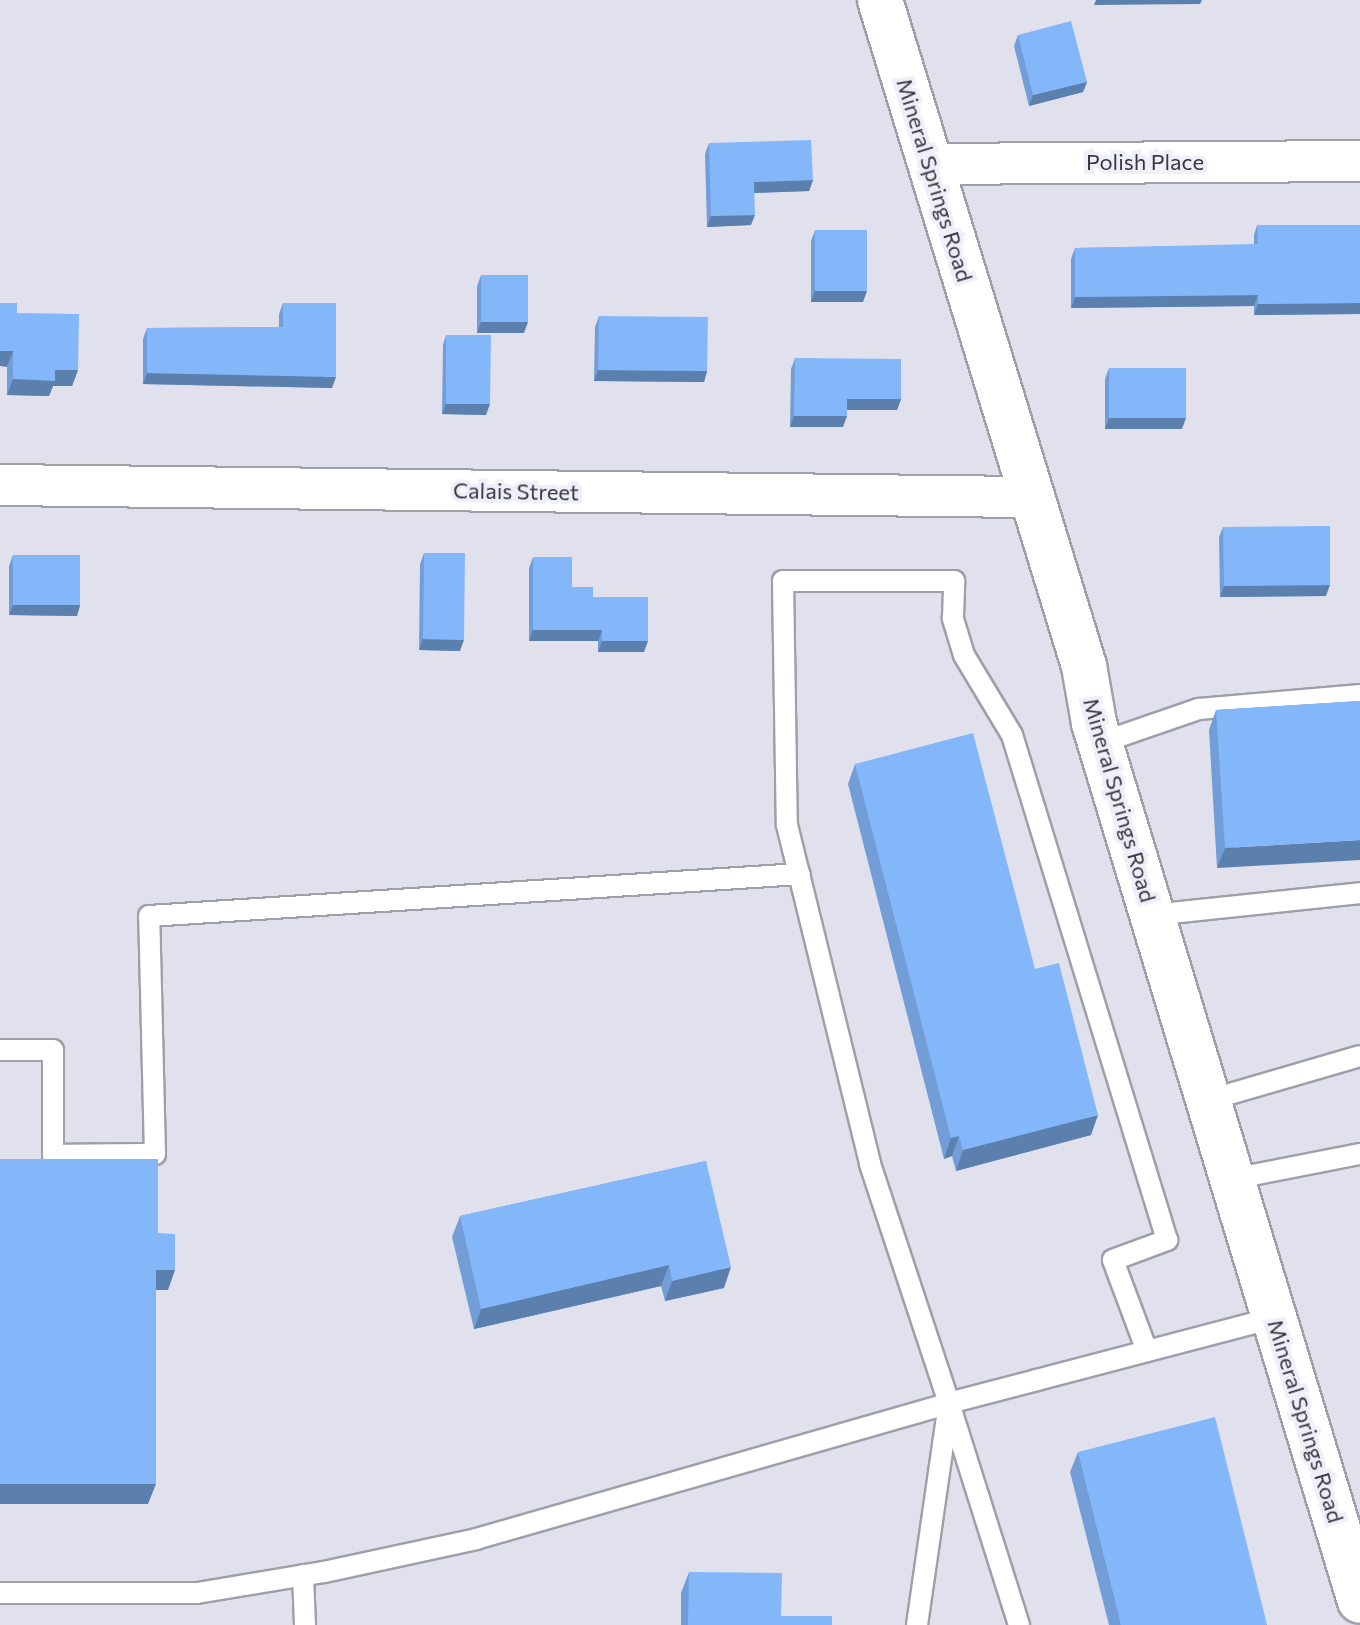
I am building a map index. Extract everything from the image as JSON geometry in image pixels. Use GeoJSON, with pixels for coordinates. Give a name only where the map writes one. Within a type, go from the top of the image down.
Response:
{"type":"FeatureCollection","features":[{"type":"Feature","properties":{"kind":"street","name":"Mineral Springs Road"},"geometry":{"type":"LineString","coordinates":[[880,0],[1084,666],[1100,743],[1360,1601]]}},
{"type":"Feature","properties":{"kind":"street","name":"Polish Place"},"geometry":{"type":"LineString","coordinates":[[930,164],[1360,161]]}},
{"type":"Feature","properties":{"kind":"street","name":"Calais Street"},"geometry":{"type":"LineString","coordinates":[[0,485],[1032,497]]}},
{"type":"Feature","properties":{"kind":"lane"},"geometry":{"type":"LineString","coordinates":[[1019,1625],[870,1164],[787,825],[783,581],[954,581],[953,618],[964,655],[1012,735],[1167,1240],[1113,1260],[1147,1351]]}},
{"type":"Feature","properties":{"kind":"lane"},"geometry":{"type":"LineString","coordinates":[[1100,743],[1199,709],[1360,695]]}},
{"type":"Feature","properties":{"kind":"lane"},"geometry":{"type":"LineString","coordinates":[[0,1050],[53,1050],[53,1155],[155,1154],[149,916],[800,874]]}},
{"type":"Feature","properties":{"kind":"lane"},"geometry":{"type":"LineString","coordinates":[[1152,915],[1360,893]]}},
{"type":"Feature","properties":{"kind":"lane"},"geometry":{"type":"LineString","coordinates":[[1209,1100],[1360,1056]]}},
{"type":"Feature","properties":{"kind":"lane"},"geometry":{"type":"LineString","coordinates":[[1232,1179],[1360,1154]]}},
{"type":"Feature","properties":{"kind":"lane"},"geometry":{"type":"LineString","coordinates":[[0,1593],[197,1593],[303,1575],[476,1539],[949,1403],[1274,1318]]}},
{"type":"Feature","properties":{"kind":"lane"},"geometry":{"type":"LineString","coordinates":[[917,1625],[949,1403]]}},
{"type":"Feature","properties":{"kind":"lane"},"geometry":{"type":"LineString","coordinates":[[303,1575],[305,1625]]}},
{"type":"Feature","properties":{"kind":"building"},"geometry":{"type":"Polygon","coordinates":[[[1071,21],[1087,82],[1033,95],[1018,35],[1071,21]]]}},
{"type":"Feature","properties":{"kind":"building"},"geometry":{"type":"Polygon","coordinates":[[[811,140],[813,180],[754,182],[755,215],[711,216],[709,143],[811,140]]]}},
{"type":"Feature","properties":{"kind":"building"},"geometry":{"type":"Polygon","coordinates":[[[1257,225],[1360,225],[1360,303],[1258,304],[1258,295],[1075,297],[1075,248],[1258,244],[1257,225]]]}},
{"type":"Feature","properties":{"kind":"building"},"geometry":{"type":"Polygon","coordinates":[[[815,230],[867,230],[867,291],[815,291],[815,230]]]}},
{"type":"Feature","properties":{"kind":"building"},"geometry":{"type":"Polygon","coordinates":[[[481,275],[528,275],[528,322],[481,322],[481,275]]]}},
{"type":"Feature","properties":{"kind":"building"},"geometry":{"type":"Polygon","coordinates":[[[0,303],[17,303],[17,313],[79,314],[78,370],[55,370],[55,381],[13,379],[13,351],[0,351],[0,303]]]}},
{"type":"Feature","properties":{"kind":"building"},"geometry":{"type":"Polygon","coordinates":[[[283,303],[336,303],[336,377],[147,373],[147,328],[283,327],[283,303]]]}},
{"type":"Feature","properties":{"kind":"building"},"geometry":{"type":"Polygon","coordinates":[[[599,316],[708,317],[707,371],[598,370],[599,316]]]}},
{"type":"Feature","properties":{"kind":"building"},"geometry":{"type":"Polygon","coordinates":[[[446,335],[491,335],[490,404],[446,404],[446,335]]]}},
{"type":"Feature","properties":{"kind":"building"},"geometry":{"type":"Polygon","coordinates":[[[795,358],[901,359],[901,399],[847,399],[847,416],[794,416],[795,358]]]}},
{"type":"Feature","properties":{"kind":"building"},"geometry":{"type":"Polygon","coordinates":[[[1109,368],[1186,368],[1186,418],[1109,418],[1109,368]]]}},
{"type":"Feature","properties":{"kind":"building"},"geometry":{"type":"Polygon","coordinates":[[[1330,526],[1330,585],[1224,586],[1223,527],[1330,526]]]}},
{"type":"Feature","properties":{"kind":"building"},"geometry":{"type":"Polygon","coordinates":[[[424,553],[465,553],[464,640],[423,639],[424,553]]]}},
{"type":"Feature","properties":{"kind":"building"},"geometry":{"type":"Polygon","coordinates":[[[13,555],[80,555],[80,605],[13,605],[13,555]]]}},
{"type":"Feature","properties":{"kind":"building"},"geometry":{"type":"Polygon","coordinates":[[[533,557],[572,557],[572,587],[593,587],[593,597],[648,597],[648,641],[602,641],[602,630],[533,630],[533,557]]]}},
{"type":"Feature","properties":{"kind":"building"},"geometry":{"type":"Polygon","coordinates":[[[1360,701],[1360,840],[1225,848],[1216,710],[1360,701]]]}},
{"type":"Feature","properties":{"kind":"building"},"geometry":{"type":"Polygon","coordinates":[[[973,733],[1035,969],[1059,963],[1098,1115],[963,1150],[959,1136],[951,1138],[855,764],[973,733]]]}},
{"type":"Feature","properties":{"kind":"building"},"geometry":{"type":"Polygon","coordinates":[[[0,1159],[158,1159],[158,1233],[175,1234],[175,1270],[156,1270],[156,1484],[0,1484],[0,1159]]]}},
{"type":"Feature","properties":{"kind":"building"},"geometry":{"type":"Polygon","coordinates":[[[706,1161],[731,1267],[672,1281],[669,1265],[481,1309],[460,1216],[706,1161]]]}},
{"type":"Feature","properties":{"kind":"building"},"geometry":{"type":"Polygon","coordinates":[[[1215,1417],[1267,1625],[1121,1625],[1078,1452],[1215,1417]]]}},
{"type":"Feature","properties":{"kind":"building"},"geometry":{"type":"Polygon","coordinates":[[[689,1572],[782,1573],[781,1616],[832,1616],[832,1625],[688,1625],[689,1572]]]}}]}
